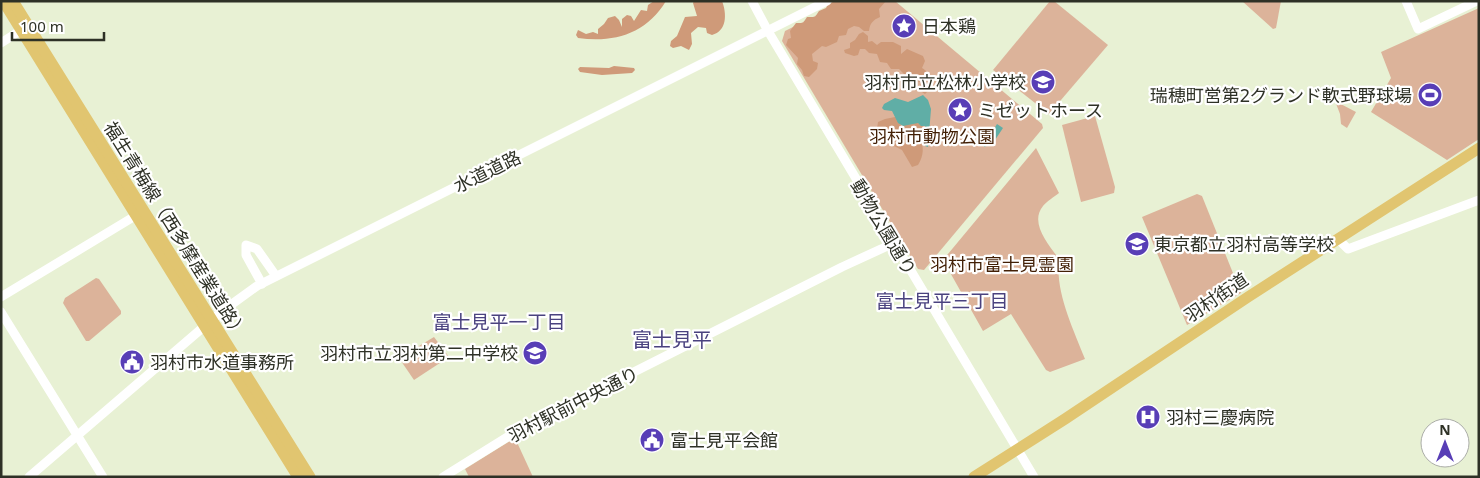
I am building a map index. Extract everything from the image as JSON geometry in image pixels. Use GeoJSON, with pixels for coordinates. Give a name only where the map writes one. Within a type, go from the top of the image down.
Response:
{"type":"FeatureCollection","features":[{"type":"Feature","properties":{"kind":"main road","name":"福生青梅線（西多摩産業道路）"},"geometry":{"type":"LineString","coordinates":[[3,1],[25,28],[209,323],[310,477]]}},
{"type":"Feature","properties":{"kind":"main road","name":"福生青梅線（西多摩産業道路）"},"geometry":{"type":"LineString","coordinates":[[13,1],[25,28]]}},
{"type":"Feature","properties":{"kind":"main road","name":"羽村街道"},"geometry":{"type":"LineString","coordinates":[[974,477],[1479,148]]}},
{"type":"Feature","properties":{"kind":"main road","name":"福生青梅線（西多摩産業道路）"},"geometry":{"type":"LineString","coordinates":[[209,323],[298,477]]}},
{"type":"Feature","properties":{"kind":"street","name":"動物公園通り"},"geometry":{"type":"LineString","coordinates":[[752,1],[768,31],[1034,477]]}},
{"type":"Feature","properties":{"kind":"street","name":"水道道路"},"geometry":{"type":"LineString","coordinates":[[29,477],[236,300],[262,284],[827,1]]}},
{"type":"Feature","properties":{"kind":"street"},"geometry":{"type":"LineString","coordinates":[[1406,1],[1418,29],[1477,1]]}},
{"type":"Feature","properties":{"kind":"street"},"geometry":{"type":"LineString","coordinates":[[1,43],[25,28]]}},
{"type":"Feature","properties":{"kind":"street"},"geometry":{"type":"LineString","coordinates":[[1338,239],[1348,250],[1479,200]]}},
{"type":"Feature","properties":{"kind":"street"},"geometry":{"type":"LineString","coordinates":[[1,297],[140,213]]}},
{"type":"Feature","properties":{"kind":"street","name":"羽村駅前中央通り"},"geometry":{"type":"LineString","coordinates":[[443,477],[517,431],[842,267],[894,243]]}},
{"type":"Feature","properties":{"kind":"street"},"geometry":{"type":"LineString","coordinates":[[262,284],[246,255],[246,245],[257,249],[276,276]]}},
{"type":"Feature","properties":{"kind":"street"},"geometry":{"type":"LineString","coordinates":[[1,312],[103,477]]}},
{"type":"Feature","properties":{"kind":"green space","name":"羽村市動物公園"},"geometry":{"type":"Polygon","coordinates":[[[845,1],[895,1],[1042,124],[1043,128],[924,270],[918,269],[782,41],[785,31],[845,1]]]}},
{"type":"Feature","properties":{"kind":"green space"},"geometry":{"type":"Polygon","coordinates":[[[1050,1],[1054,1],[1108,45],[1049,114],[993,70],[1050,1]]]}},
{"type":"Feature","properties":{"kind":"green space"},"geometry":{"type":"Polygon","coordinates":[[[1242,1],[1281,1],[1276,28],[1273,29],[1242,1]]]}},
{"type":"Feature","properties":{"kind":"green space","name":"瑞穂町営第2グランド軟式野球場"},"geometry":{"type":"Polygon","coordinates":[[[1479,8],[1479,139],[1447,160],[1371,112],[1391,78],[1381,52],[1479,8]]]}},
{"type":"Feature","properties":{"kind":"green space"},"geometry":{"type":"Polygon","coordinates":[[[1335,101],[1356,112],[1347,128],[1341,124],[1340,114],[1335,101]]]}},
{"type":"Feature","properties":{"kind":"green space"},"geometry":{"type":"Polygon","coordinates":[[[1095,116],[1115,187],[1114,193],[1081,202],[1062,125],[1095,116]]]}},
{"type":"Feature","properties":{"kind":"green space","name":"羽村市富士見霊園"},"geometry":{"type":"Polygon","coordinates":[[[1036,148],[1059,193],[1043,206],[1039,213],[1039,227],[1059,259],[1058,271],[1062,297],[1085,359],[1050,372],[1046,370],[1011,314],[983,331],[943,260],[1036,148]]]}},
{"type":"Feature","properties":{"kind":"green space"},"geometry":{"type":"Polygon","coordinates":[[[1197,194],[1202,196],[1241,293],[1187,325],[1142,217],[1197,194]]]}},
{"type":"Feature","properties":{"kind":"green space"},"geometry":{"type":"Polygon","coordinates":[[[96,278],[99,279],[121,311],[121,314],[89,341],[86,341],[63,303],[65,298],[96,278]]]}},
{"type":"Feature","properties":{"kind":"green space"},"geometry":{"type":"Polygon","coordinates":[[[434,337],[449,357],[414,380],[399,358],[434,337]]]}},
{"type":"Feature","properties":{"kind":"green space"},"geometry":{"type":"Polygon","coordinates":[[[515,438],[533,477],[469,477],[465,469],[515,438]]]}},
{"type":"Feature","properties":{"kind":"shaded area"},"geometry":{"type":"Polygon","coordinates":[[[654,1],[666,1],[649,21],[639,29],[628,34],[604,39],[578,38],[576,35],[578,30],[586,34],[593,32],[598,34],[598,29],[608,18],[615,16],[622,27],[622,19],[627,15],[631,16],[634,21],[641,10],[647,11],[648,5],[654,1]]]}},
{"type":"Feature","properties":{"kind":"shaded area"},"geometry":{"type":"Polygon","coordinates":[[[694,1],[722,1],[725,11],[723,26],[721,30],[712,35],[707,33],[706,28],[698,27],[691,33],[692,44],[689,50],[681,46],[673,48],[670,46],[671,41],[677,36],[685,17],[697,16],[694,1]]]}},
{"type":"Feature","properties":{"kind":"shaded area"},"geometry":{"type":"Polygon","coordinates":[[[835,1],[886,1],[879,9],[880,17],[872,22],[869,31],[864,31],[854,26],[848,29],[846,35],[839,36],[837,42],[826,47],[822,46],[812,54],[813,61],[818,63],[817,69],[809,77],[804,76],[797,64],[798,58],[786,45],[788,39],[791,38],[790,31],[796,23],[803,23],[807,17],[815,17],[819,11],[835,1]]]}},
{"type":"Feature","properties":{"kind":"shaded area"},"geometry":{"type":"Polygon","coordinates":[[[863,32],[868,36],[868,42],[872,41],[877,45],[881,42],[893,42],[901,46],[901,54],[907,49],[923,56],[925,61],[922,68],[929,74],[932,80],[928,91],[925,94],[922,92],[920,89],[921,82],[915,81],[913,75],[906,76],[899,69],[891,69],[887,63],[880,62],[877,54],[869,53],[865,49],[860,49],[858,55],[854,56],[845,53],[844,50],[850,48],[850,43],[863,32]]]}},
{"type":"Feature","properties":{"kind":"shaded area"},"geometry":{"type":"Polygon","coordinates":[[[614,66],[634,68],[635,70],[632,73],[602,75],[580,72],[578,69],[580,67],[609,68],[614,66]]]}},
{"type":"Feature","properties":{"kind":"shaded area"},"geometry":{"type":"Polygon","coordinates":[[[895,117],[900,120],[901,127],[906,121],[922,124],[923,130],[920,136],[923,151],[918,165],[912,167],[902,150],[894,146],[894,135],[892,133],[877,129],[878,122],[895,117]]]}},
{"type":"Feature","properties":{"kind":"water"},"geometry":{"type":"Polygon","coordinates":[[[923,95],[928,100],[931,109],[928,147],[925,146],[925,126],[921,126],[918,123],[903,126],[898,123],[892,111],[882,108],[884,104],[895,98],[908,102],[923,95]]]}},
{"type":"Feature","properties":{"kind":"water"},"geometry":{"type":"Polygon","coordinates":[[[997,124],[1003,128],[993,143],[984,147],[986,137],[989,137],[997,124]]]}},
{"type":"Feature","properties":{"kind":"place","name":"日本鶏"},"geometry":{"type":"Point","coordinates":[904,26]}},
{"type":"Feature","properties":{"kind":"place","name":"羽村市立松林小学校"},"geometry":{"type":"Point","coordinates":[1043,82]}},
{"type":"Feature","properties":{"kind":"place","name":"瑞穂町営第2グランド軟式野球場"},"geometry":{"type":"Point","coordinates":[1430,95]}},
{"type":"Feature","properties":{"kind":"place","name":"ミゼットホース"},"geometry":{"type":"Point","coordinates":[960,110]}},
{"type":"Feature","properties":{"kind":"place","name":"東京都立羽村高等学校"},"geometry":{"type":"Point","coordinates":[1137,244]}},
{"type":"Feature","properties":{"kind":"place","name":"羽村市立羽村第二中学校"},"geometry":{"type":"Point","coordinates":[535,353]}},
{"type":"Feature","properties":{"kind":"place","name":"羽村市水道事務所"},"geometry":{"type":"Point","coordinates":[132,362]}},
{"type":"Feature","properties":{"kind":"place","name":"羽村三慶病院"},"geometry":{"type":"Point","coordinates":[1148,417]}},
{"type":"Feature","properties":{"kind":"place","name":"富士見平会館"},"geometry":{"type":"Point","coordinates":[652,440]}},
{"type":"Feature","properties":{"kind":"district","name":"富士見平三丁目"},"geometry":{"type":"Point","coordinates":[942,301]}},
{"type":"Feature","properties":{"kind":"district","name":"富士見平一丁目"},"geometry":{"type":"Point","coordinates":[499,322]}},
{"type":"Feature","properties":{"kind":"district","name":"富士見平"},"geometry":{"type":"Point","coordinates":[672,339]}}]}
